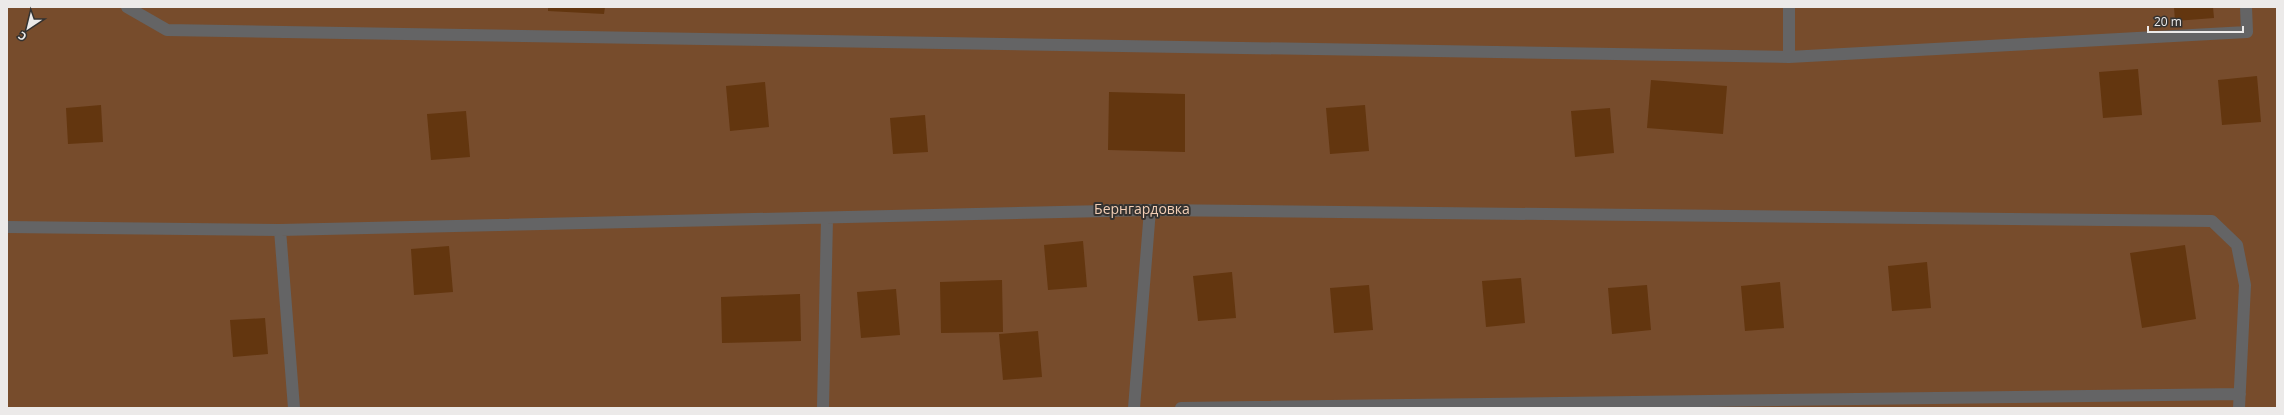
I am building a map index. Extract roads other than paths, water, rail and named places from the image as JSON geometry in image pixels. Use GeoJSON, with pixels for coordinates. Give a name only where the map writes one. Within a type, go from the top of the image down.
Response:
{"type":"FeatureCollection","features":[{"type":"Feature","properties":{"kind":"street"},"geometry":{"type":"LineString","coordinates":[[127,7],[167,30],[1789,57],[2247,32],[2246,7]]}},
{"type":"Feature","properties":{"kind":"street"},"geometry":{"type":"LineString","coordinates":[[1789,7],[1789,57]]}},
{"type":"Feature","properties":{"kind":"street"},"geometry":{"type":"LineString","coordinates":[[1134,408],[1150,210]]}},
{"type":"Feature","properties":{"kind":"street"},"geometry":{"type":"LineString","coordinates":[[7,226],[280,230],[1150,210],[2212,221],[2237,245],[2245,285],[2239,408]]}},
{"type":"Feature","properties":{"kind":"street"},"geometry":{"type":"LineString","coordinates":[[823,408],[827,218]]}},
{"type":"Feature","properties":{"kind":"street"},"geometry":{"type":"LineString","coordinates":[[280,230],[294,408]]}},
{"type":"Feature","properties":{"kind":"street"},"geometry":{"type":"LineString","coordinates":[[1181,408],[2240,394]]}},
{"type":"Feature","properties":{"kind":"park label","name":"Бернгардовка"},"geometry":{"type":"Point","coordinates":[1142,208]}}]}
